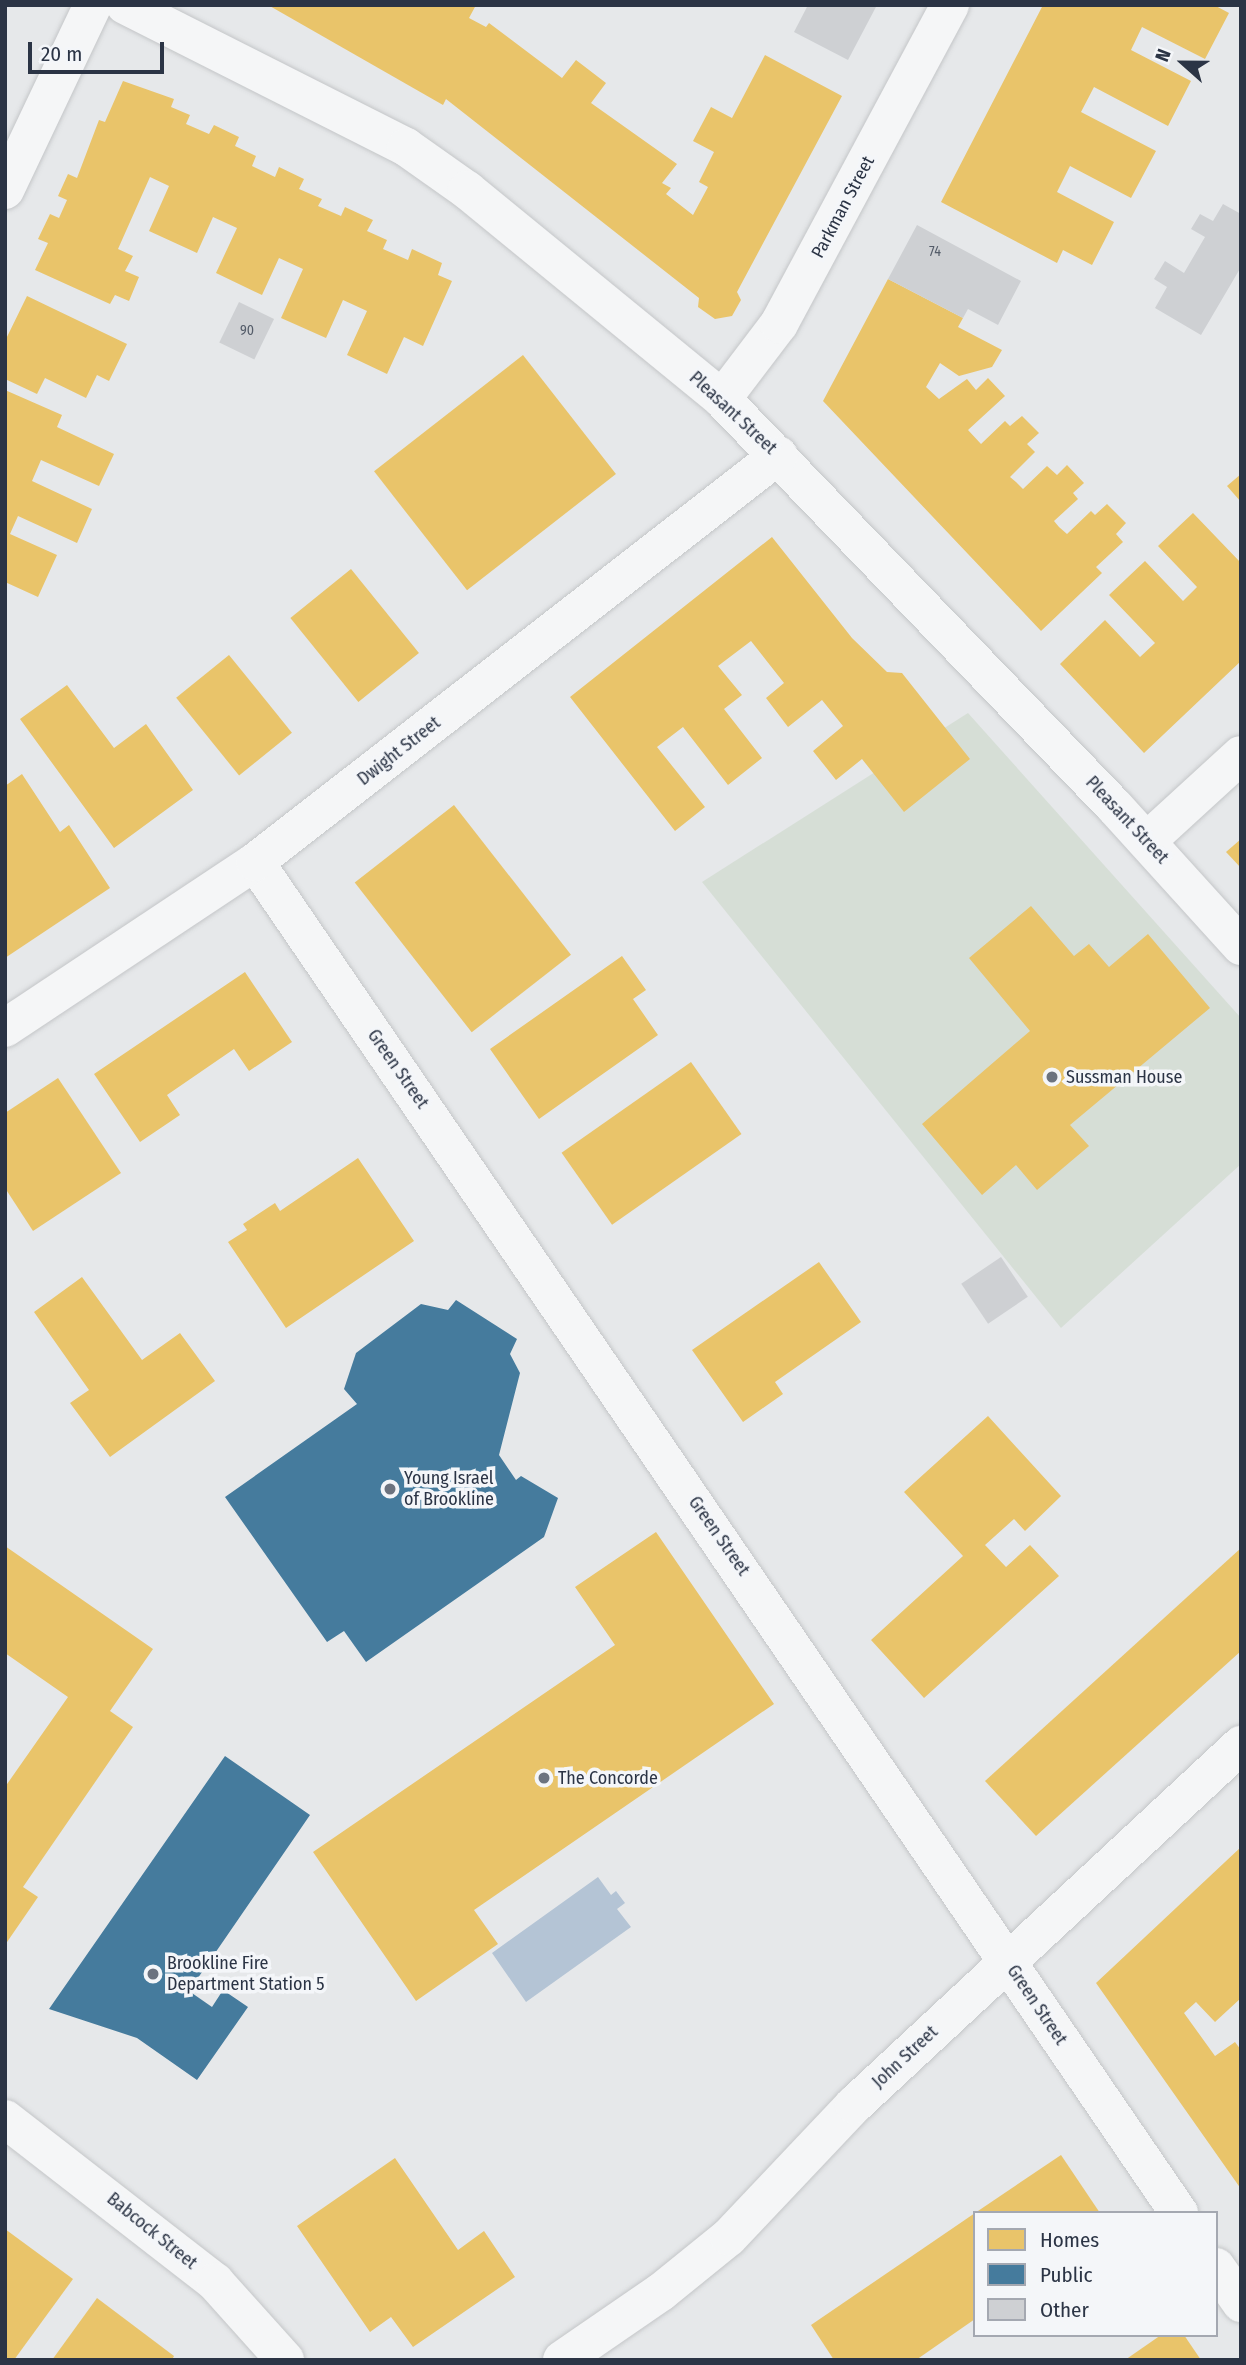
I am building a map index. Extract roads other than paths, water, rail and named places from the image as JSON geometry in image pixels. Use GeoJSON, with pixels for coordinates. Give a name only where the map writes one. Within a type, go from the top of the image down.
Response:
{"type":"FeatureCollection","features":[{"type":"Feature","properties":{"kind":"street"},"geometry":{"type":"LineString","coordinates":[[5,190],[93,5]]}},
{"type":"Feature","properties":{"kind":"street","name":"Pleasant Street"},"geometry":{"type":"LineString","coordinates":[[125,5],[406,147],[467,190],[722,399],[779,455],[1147,841],[1241,946]]}},
{"type":"Feature","properties":{"kind":"street","name":"Parkman Street"},"geometry":{"type":"LineString","coordinates":[[722,399],[779,324],[950,5]]}},
{"type":"Feature","properties":{"kind":"street","name":"Dwight Street"},"geometry":{"type":"LineString","coordinates":[[5,1028],[255,862],[779,455]]}},
{"type":"Feature","properties":{"kind":"street"},"geometry":{"type":"LineString","coordinates":[[1147,841],[1241,755]]}},
{"type":"Feature","properties":{"kind":"street","name":"Green Street"},"geometry":{"type":"LineString","coordinates":[[255,862],[1178,2211]]}},
{"type":"Feature","properties":{"kind":"street","name":"John Street"},"geometry":{"type":"LineString","coordinates":[[562,2360],[661,2292],[729,2237],[854,2105],[1241,1745]]}},
{"type":"Feature","properties":{"kind":"street","name":"Babcock Street"},"geometry":{"type":"LineString","coordinates":[[5,2119],[215,2282],[285,2360]]}},
{"type":"Feature","properties":{"kind":"street"},"geometry":{"type":"LineString","coordinates":[[1218,2270],[1241,2303]]}},
{"type":"Feature","properties":{"kind":"water"},"geometry":{"type":"Polygon","coordinates":[[[598,1877],[611,1895],[616,1891],[625,1903],[617,1909],[631,1927],[526,2002],[492,1953],[598,1877]]]}},
{"type":"Feature","properties":{"kind":"place","name":"Sussman House"},"geometry":{"type":"Point","coordinates":[1052,1077]}},
{"type":"Feature","properties":{"kind":"place","name":"Young Israel of Brookline"},"geometry":{"type":"Point","coordinates":[390,1489]}},
{"type":"Feature","properties":{"kind":"place","name":"The Concorde"},"geometry":{"type":"Point","coordinates":[544,1778]}},
{"type":"Feature","properties":{"kind":"place","name":"Brookline Fire Department Station 5"},"geometry":{"type":"Point","coordinates":[153,1974]}}]}
